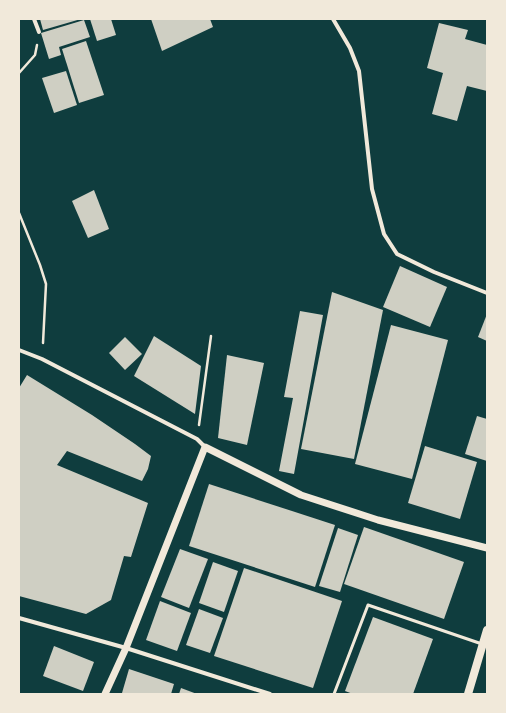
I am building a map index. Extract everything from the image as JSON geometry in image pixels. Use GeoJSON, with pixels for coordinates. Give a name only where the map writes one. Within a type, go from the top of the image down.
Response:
{"type":"FeatureCollection","features":[{"type":"Feature","properties":{"kind":"main road"},"geometry":{"type":"LineString","coordinates":[[468,694],[487,630]]}},
{"type":"Feature","properties":{"kind":"street"},"geometry":{"type":"LineString","coordinates":[[34,19],[39,32]]}},
{"type":"Feature","properties":{"kind":"street"},"geometry":{"type":"LineString","coordinates":[[333,19],[350,48],[359,71],[372,189],[384,234],[397,254],[434,272],[487,293]]}},
{"type":"Feature","properties":{"kind":"street"},"geometry":{"type":"LineString","coordinates":[[19,350],[42,359],[197,439],[205,447],[301,495],[378,520],[487,548]]}},
{"type":"Feature","properties":{"kind":"street"},"geometry":{"type":"LineString","coordinates":[[105,694],[126,648],[205,447]]}},
{"type":"Feature","properties":{"kind":"street"},"geometry":{"type":"LineString","coordinates":[[19,618],[126,648],[270,694]]}},
{"type":"Feature","properties":{"kind":"lane"},"geometry":{"type":"LineString","coordinates":[[334,694],[368,604],[482,644]]}},
{"type":"Feature","properties":{"kind":"path"},"geometry":{"type":"LineString","coordinates":[[19,73],[35,55],[39,32]]}},
{"type":"Feature","properties":{"kind":"path"},"geometry":{"type":"LineString","coordinates":[[19,213],[46,284],[42,359]]}},
{"type":"Feature","properties":{"kind":"path"},"geometry":{"type":"LineString","coordinates":[[197,439],[211,336]]}},
{"type":"Feature","properties":{"kind":"building"},"geometry":{"type":"Polygon","coordinates":[[[40,19],[81,19],[43,30],[40,19]]]}},
{"type":"Feature","properties":{"kind":"building"},"geometry":{"type":"Polygon","coordinates":[[[90,19],[111,19],[116,35],[97,41],[90,19]]]}},
{"type":"Feature","properties":{"kind":"building"},"geometry":{"type":"Polygon","coordinates":[[[151,19],[210,19],[213,27],[162,51],[151,19]]]}},
{"type":"Feature","properties":{"kind":"building"},"geometry":{"type":"Polygon","coordinates":[[[84,20],[90,37],[59,47],[61,55],[49,59],[41,33],[84,20]]]}},
{"type":"Feature","properties":{"kind":"building"},"geometry":{"type":"Polygon","coordinates":[[[439,23],[468,30],[465,39],[487,45],[487,91],[467,86],[457,121],[432,114],[443,73],[427,68],[439,23]]]}},
{"type":"Feature","properties":{"kind":"building"},"geometry":{"type":"Polygon","coordinates":[[[86,41],[104,95],[79,103],[62,49],[86,41]]]}},
{"type":"Feature","properties":{"kind":"building"},"geometry":{"type":"Polygon","coordinates":[[[66,71],[77,105],[54,113],[42,78],[66,71]]]}},
{"type":"Feature","properties":{"kind":"building"},"geometry":{"type":"Polygon","coordinates":[[[94,190],[109,229],[88,238],[72,201],[94,190]]]}},
{"type":"Feature","properties":{"kind":"building"},"geometry":{"type":"Polygon","coordinates":[[[400,266],[447,287],[430,327],[383,307],[400,266]]]}},
{"type":"Feature","properties":{"kind":"building"},"geometry":{"type":"Polygon","coordinates":[[[332,292],[383,310],[354,459],[301,449],[332,292]]]}},
{"type":"Feature","properties":{"kind":"building"},"geometry":{"type":"Polygon","coordinates":[[[300,311],[323,315],[294,474],[279,471],[293,398],[284,397],[300,311]]]}},
{"type":"Feature","properties":{"kind":"building"},"geometry":{"type":"Polygon","coordinates":[[[487,314],[487,341],[478,337],[487,314]]]}},
{"type":"Feature","properties":{"kind":"building"},"geometry":{"type":"Polygon","coordinates":[[[391,325],[448,340],[412,479],[355,464],[391,325]]]}},
{"type":"Feature","properties":{"kind":"building"},"geometry":{"type":"Polygon","coordinates":[[[154,336],[201,366],[195,414],[134,376],[154,336]]]}},
{"type":"Feature","properties":{"kind":"building"},"geometry":{"type":"Polygon","coordinates":[[[125,337],[142,354],[125,370],[109,353],[125,337]]]}},
{"type":"Feature","properties":{"kind":"building"},"geometry":{"type":"Polygon","coordinates":[[[227,355],[264,363],[247,445],[218,438],[227,355]]]}},
{"type":"Feature","properties":{"kind":"building"},"geometry":{"type":"Polygon","coordinates":[[[27,375],[92,415],[151,456],[148,469],[142,481],[67,451],[57,465],[148,503],[131,557],[124,556],[111,600],[86,614],[19,596],[19,388],[27,375]]]}},
{"type":"Feature","properties":{"kind":"building"},"geometry":{"type":"Polygon","coordinates":[[[477,416],[487,419],[487,461],[465,454],[477,416]]]}},
{"type":"Feature","properties":{"kind":"building"},"geometry":{"type":"Polygon","coordinates":[[[425,446],[477,462],[460,519],[408,503],[425,446]]]}},
{"type":"Feature","properties":{"kind":"building"},"geometry":{"type":"Polygon","coordinates":[[[209,484],[335,525],[315,587],[189,546],[209,484]]]}},
{"type":"Feature","properties":{"kind":"building"},"geometry":{"type":"Polygon","coordinates":[[[364,527],[464,562],[444,619],[344,584],[364,527]]]}},
{"type":"Feature","properties":{"kind":"building"},"geometry":{"type":"Polygon","coordinates":[[[338,528],[358,535],[340,592],[319,586],[338,528]]]}},
{"type":"Feature","properties":{"kind":"building"},"geometry":{"type":"Polygon","coordinates":[[[180,549],[208,559],[189,608],[161,597],[180,549]]]}},
{"type":"Feature","properties":{"kind":"building"},"geometry":{"type":"Polygon","coordinates":[[[213,562],[238,571],[224,612],[199,603],[213,562]]]}},
{"type":"Feature","properties":{"kind":"building"},"geometry":{"type":"Polygon","coordinates":[[[244,568],[342,601],[313,688],[214,656],[244,568]]]}},
{"type":"Feature","properties":{"kind":"building"},"geometry":{"type":"Polygon","coordinates":[[[160,601],[191,613],[177,651],[146,640],[160,601]]]}},
{"type":"Feature","properties":{"kind":"building"},"geometry":{"type":"Polygon","coordinates":[[[199,609],[223,618],[210,653],[186,645],[199,609]]]}},
{"type":"Feature","properties":{"kind":"building"},"geometry":{"type":"Polygon","coordinates":[[[373,617],[433,639],[413,694],[353,694],[345,691],[373,617]]]}},
{"type":"Feature","properties":{"kind":"building"},"geometry":{"type":"Polygon","coordinates":[[[54,646],[94,662],[83,691],[43,676],[54,646]]]}},
{"type":"Feature","properties":{"kind":"building"},"geometry":{"type":"Polygon","coordinates":[[[129,669],[174,684],[171,694],[122,693],[129,669]]]}},
{"type":"Feature","properties":{"kind":"building"},"geometry":{"type":"Polygon","coordinates":[[[181,688],[197,694],[179,694],[181,688]]]}}]}
